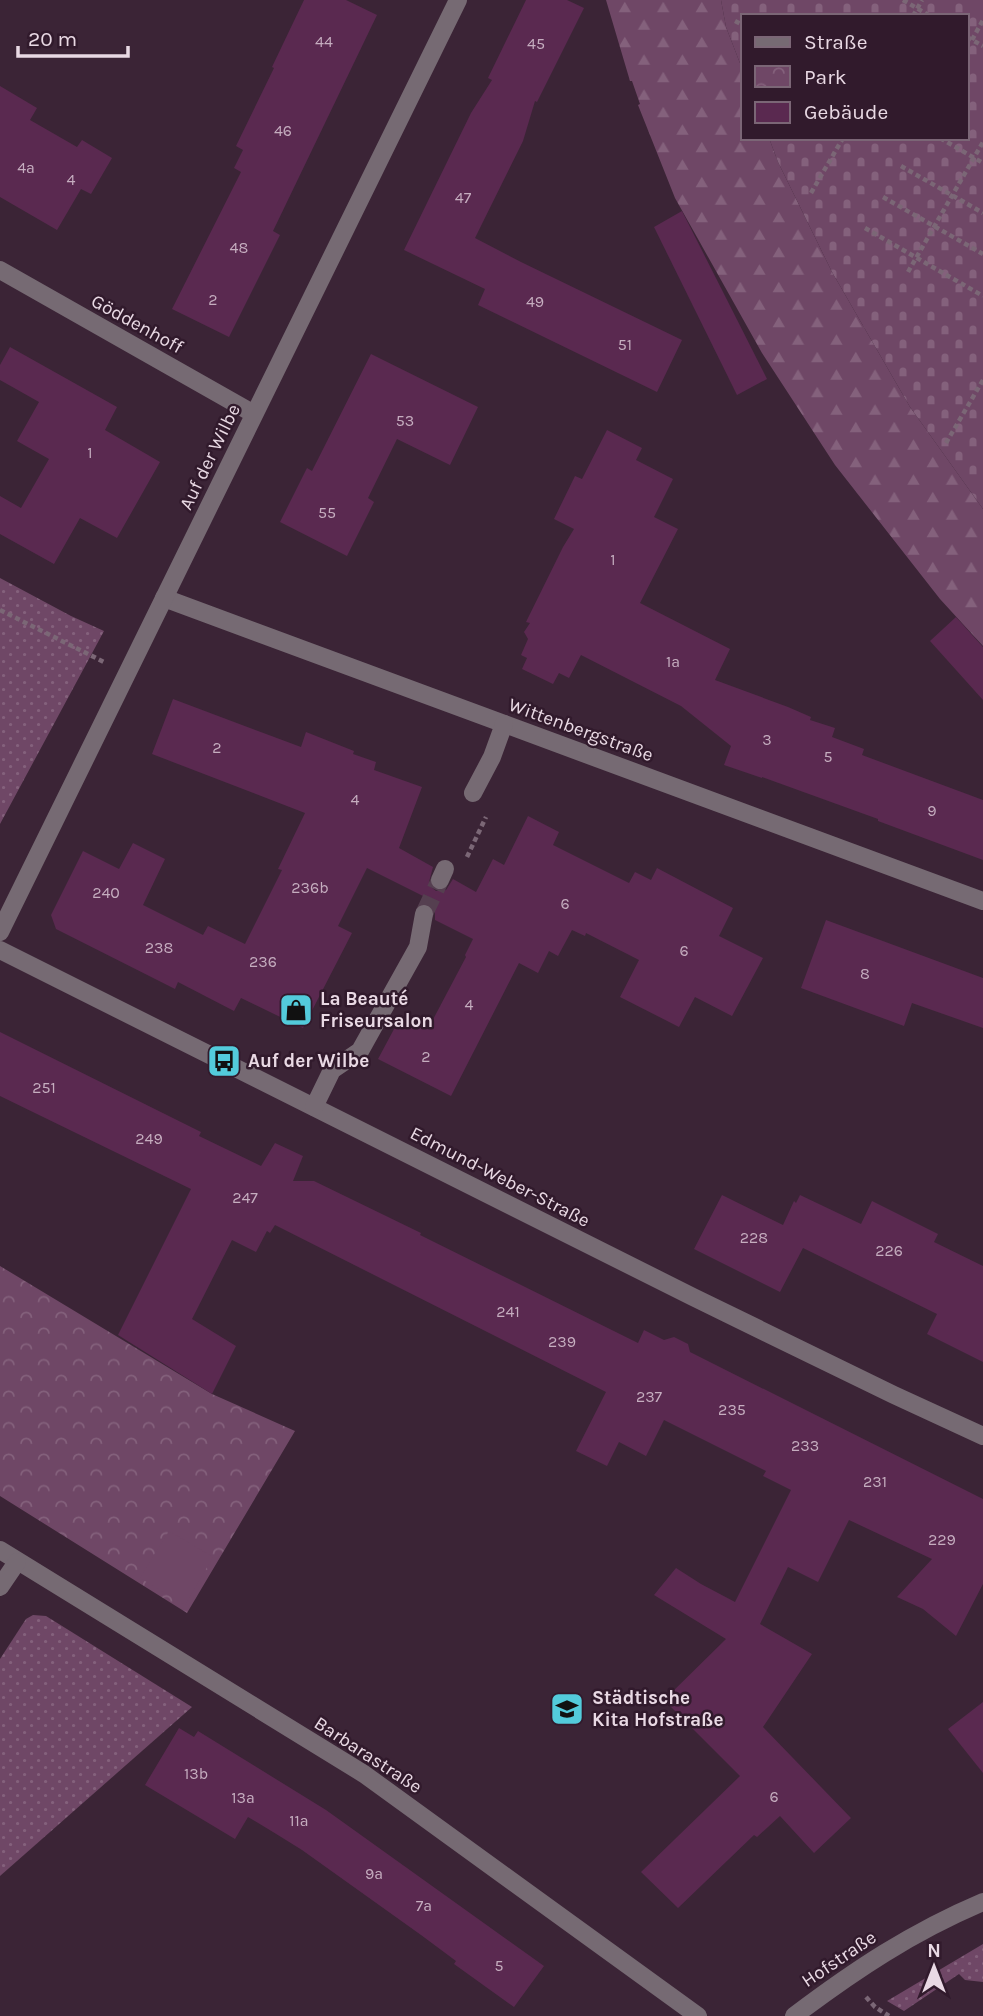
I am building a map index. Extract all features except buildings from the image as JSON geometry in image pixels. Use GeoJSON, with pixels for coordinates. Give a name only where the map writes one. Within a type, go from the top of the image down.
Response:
{"type":"FeatureCollection","features":[{"type":"Feature","properties":{"kind":"street","name":"Auf der Wilbe"},"geometry":{"type":"LineString","coordinates":[[0,932],[458,0]]}},
{"type":"Feature","properties":{"kind":"street","name":"Göddenhoff"},"geometry":{"type":"LineString","coordinates":[[0,270],[254,414]]}},
{"type":"Feature","properties":{"kind":"street","name":"Wittenbergstraße"},"geometry":{"type":"LineString","coordinates":[[164,598],[983,901]]}},
{"type":"Feature","properties":{"kind":"street"},"geometry":{"type":"LineString","coordinates":[[473,793],[492,757],[504,724]]}},
{"type":"Feature","properties":{"kind":"street"},"geometry":{"type":"LineString","coordinates":[[314,1107],[332,1070],[360,1051],[418,947],[424,914]]}},
{"type":"Feature","properties":{"kind":"street","name":"Edmund-Weber-Straße"},"geometry":{"type":"LineString","coordinates":[[0,950],[693,1297],[983,1436]]}},
{"type":"Feature","properties":{"kind":"street","name":"Barbarastraße"},"geometry":{"type":"LineString","coordinates":[[0,1550],[364,1774],[698,2016]]}},
{"type":"Feature","properties":{"kind":"street"},"geometry":{"type":"LineString","coordinates":[[0,1587],[17,1562]]}},
{"type":"Feature","properties":{"kind":"street","name":"Hofstraße"},"geometry":{"type":"LineString","coordinates":[[794,2016],[849,1974],[902,1942],[948,1916],[983,1902]]}},
{"type":"Feature","properties":{"kind":"path"},"geometry":{"type":"LineString","coordinates":[[902,0],[927,14]]}},
{"type":"Feature","properties":{"kind":"path"},"geometry":{"type":"LineString","coordinates":[[914,14],[922,0]]}},
{"type":"Feature","properties":{"kind":"path"},"geometry":{"type":"LineString","coordinates":[[983,20],[970,38],[983,46]]}},
{"type":"Feature","properties":{"kind":"path"},"geometry":{"type":"LineString","coordinates":[[736,21],[741,24]]}},
{"type":"Feature","properties":{"kind":"path"},"geometry":{"type":"LineString","coordinates":[[811,193],[841,140]]}},
{"type":"Feature","properties":{"kind":"path"},"geometry":{"type":"LineString","coordinates":[[943,140],[983,163]]}},
{"type":"Feature","properties":{"kind":"path"},"geometry":{"type":"LineString","coordinates":[[908,272],[983,142]]}},
{"type":"Feature","properties":{"kind":"path"},"geometry":{"type":"LineString","coordinates":[[901,166],[983,213]]}},
{"type":"Feature","properties":{"kind":"path"},"geometry":{"type":"LineString","coordinates":[[883,197],[983,254]]}},
{"type":"Feature","properties":{"kind":"path"},"geometry":{"type":"LineString","coordinates":[[865,228],[983,296]]}},
{"type":"Feature","properties":{"kind":"path"},"geometry":{"type":"LineString","coordinates":[[946,443],[983,380]]}},
{"type":"Feature","properties":{"kind":"path"},"geometry":{"type":"LineString","coordinates":[[0,610],[127,674]]}},
{"type":"Feature","properties":{"kind":"path"},"geometry":{"type":"LineString","coordinates":[[443,874],[458,876],[493,802],[473,793]]}},
{"type":"Feature","properties":{"kind":"path"},"geometry":{"type":"LineString","coordinates":[[862,1993],[875,2007],[889,2016]]}},
{"type":"Feature","properties":{"kind":"green space"},"geometry":{"type":"Polygon","coordinates":[[[606,0],[721,0],[726,27],[741,66],[741,140],[770,140],[832,272],[910,407],[983,509],[983,646],[940,599],[835,465],[762,353],[675,198],[630,81],[606,0]]]}},
{"type":"Feature","properties":{"kind":"green space"},"geometry":{"type":"Polygon","coordinates":[[[721,0],[983,0],[983,509],[910,407],[832,272],[770,140],[969,140],[969,14],[741,14],[741,66],[726,27],[721,0]]]}},
{"type":"Feature","properties":{"kind":"green space"},"geometry":{"type":"Polygon","coordinates":[[[0,578],[104,631],[0,824],[0,578]]]}},
{"type":"Feature","properties":{"kind":"green space"},"geometry":{"type":"Polygon","coordinates":[[[0,1266],[212,1394],[295,1431],[187,1613],[0,1496],[0,1266]]]}},
{"type":"Feature","properties":{"kind":"green space"},"geometry":{"type":"Polygon","coordinates":[[[169,1531],[213,1557],[185,1605],[140,1578],[169,1531]]]}},
{"type":"Feature","properties":{"kind":"green space"},"geometry":{"type":"Polygon","coordinates":[[[33,1615],[46,1616],[192,1707],[0,1876],[0,1659],[26,1619],[33,1615]]]}},
{"type":"Feature","properties":{"kind":"green space"},"geometry":{"type":"Polygon","coordinates":[[[983,1944],[983,1982],[965,1980],[959,1974],[904,2011],[887,2001],[983,1944]]]}},
{"type":"Feature","properties":{"kind":"tunnel"},"geometry":{"type":"LineString","coordinates":[[424,914],[440,880]]}},
{"type":"Feature","properties":{"kind":"place","name":"La Beauté Friseursalon"},"geometry":{"type":"Point","coordinates":[296,1010]}},
{"type":"Feature","properties":{"kind":"place","name":"Auf der Wilbe"},"geometry":{"type":"Point","coordinates":[224,1061]}},
{"type":"Feature","properties":{"kind":"place","name":"Städtische Kita Hofstraße"},"geometry":{"type":"Point","coordinates":[567,1709]}}]}
